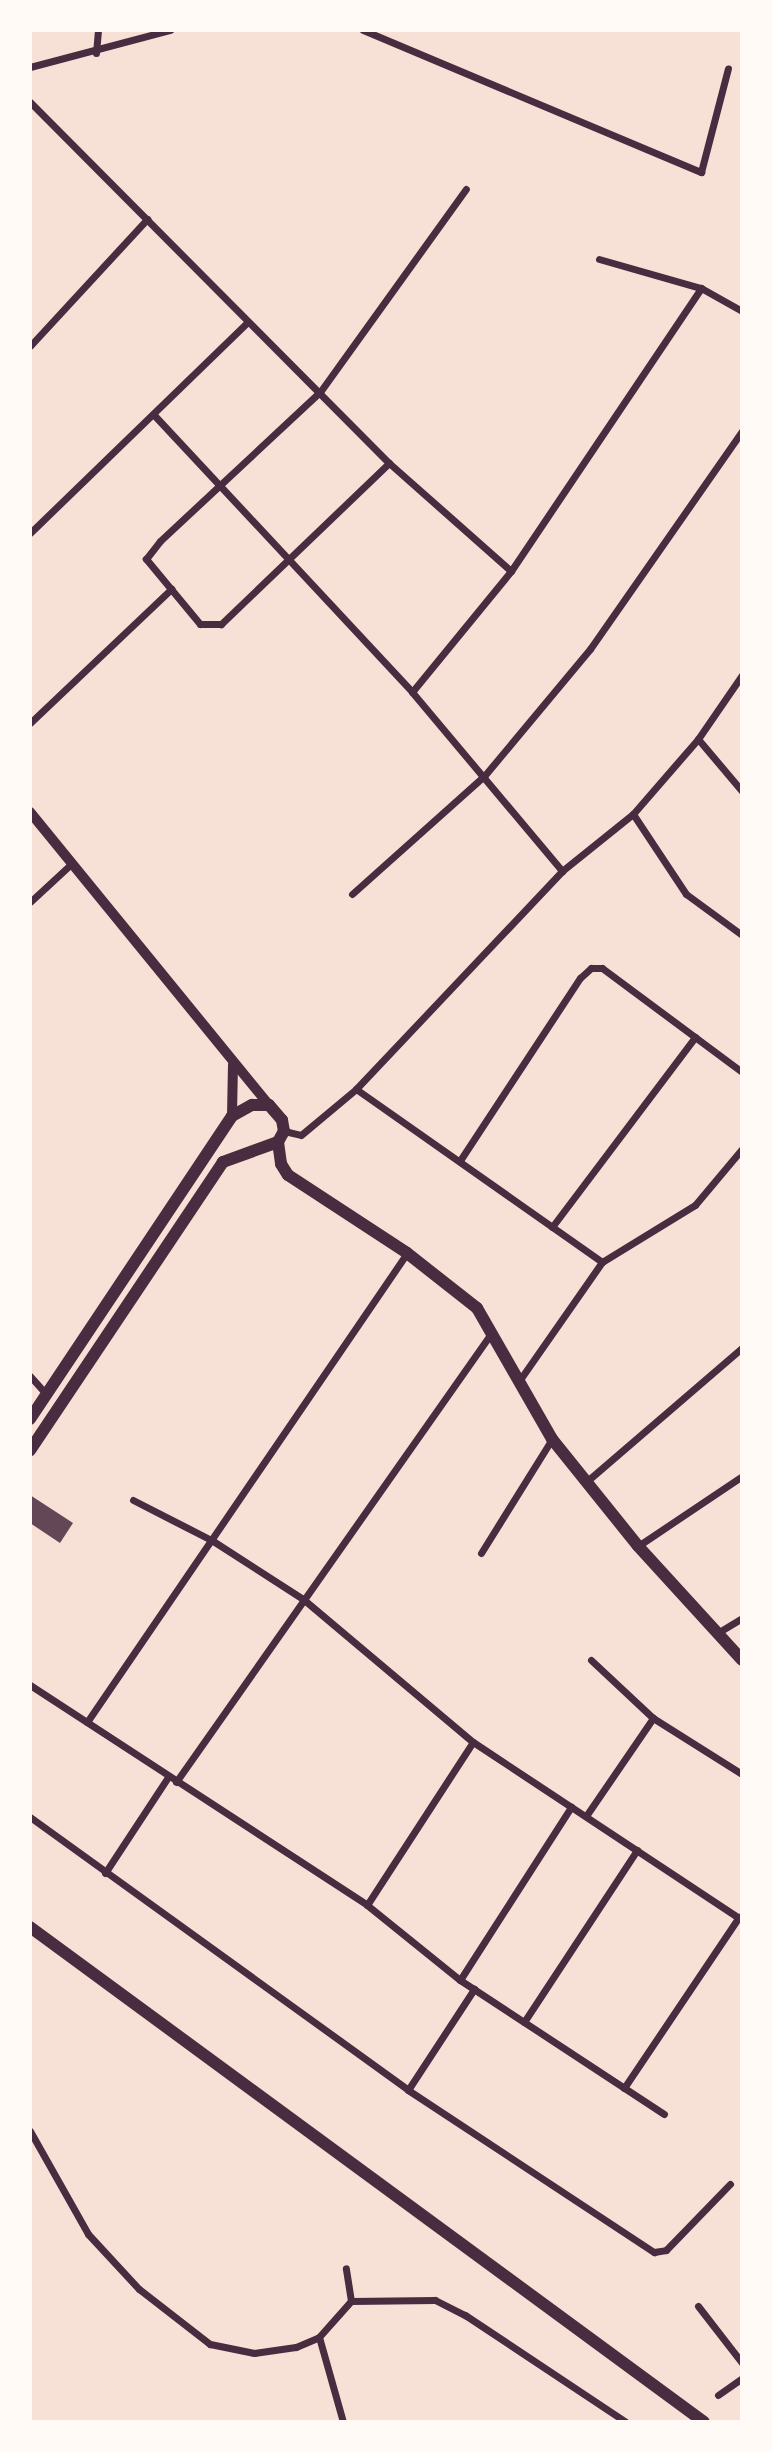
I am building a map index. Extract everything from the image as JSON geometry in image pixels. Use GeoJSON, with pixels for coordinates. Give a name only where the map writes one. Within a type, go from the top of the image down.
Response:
{"type":"FeatureCollection","features":[{"type":"Feature","properties":{"kind":"main road"},"geometry":{"type":"LineString","coordinates":[[30,1419],[232,1116],[252,1105],[269,1105],[282,1120],[281,1164],[288,1175],[407,1253],[477,1308],[552,1439],[638,1546],[719,1632],[742,1661]]}},
{"type":"Feature","properties":{"kind":"main road"},"geometry":{"type":"LineString","coordinates":[[30,1450],[223,1162],[281,1137]]}},
{"type":"Feature","properties":{"kind":"main road"},"geometry":{"type":"LineString","coordinates":[[30,1927],[704,2422]]}},
{"type":"Feature","properties":{"kind":"street"},"geometry":{"type":"LineString","coordinates":[[96,52],[98,30]]}},
{"type":"Feature","properties":{"kind":"street"},"geometry":{"type":"LineString","coordinates":[[30,67],[96,52],[170,30]]}},
{"type":"Feature","properties":{"kind":"street"},"geometry":{"type":"LineString","coordinates":[[363,30],[701,172],[728,68]]}},
{"type":"Feature","properties":{"kind":"street"},"geometry":{"type":"LineString","coordinates":[[30,102],[389,463],[511,571]]}},
{"type":"Feature","properties":{"kind":"street"},"geometry":{"type":"LineString","coordinates":[[389,463],[291,560],[221,624],[200,624],[146,559],[221,484],[320,392],[466,189]]}},
{"type":"Feature","properties":{"kind":"street"},"geometry":{"type":"LineString","coordinates":[[30,346],[147,219]]}},
{"type":"Feature","properties":{"kind":"street"},"geometry":{"type":"LineString","coordinates":[[599,259],[701,288],[742,311]]}},
{"type":"Feature","properties":{"kind":"street"},"geometry":{"type":"LineString","coordinates":[[412,692],[511,571],[701,288]]}},
{"type":"Feature","properties":{"kind":"street"},"geometry":{"type":"LineString","coordinates":[[30,533],[155,415],[247,323]]}},
{"type":"Feature","properties":{"kind":"street"},"geometry":{"type":"LineString","coordinates":[[155,415],[412,692],[485,775],[562,871]]}},
{"type":"Feature","properties":{"kind":"street"},"geometry":{"type":"LineString","coordinates":[[352,894],[485,775],[590,649],[742,431]]}},
{"type":"Feature","properties":{"kind":"street"},"geometry":{"type":"LineString","coordinates":[[30,723],[171,589]]}},
{"type":"Feature","properties":{"kind":"street"},"geometry":{"type":"LineString","coordinates":[[281,1137],[301,1135],[356,1089],[562,871],[633,814],[698,739],[742,675]]}},
{"type":"Feature","properties":{"kind":"street"},"geometry":{"type":"LineString","coordinates":[[698,739],[742,791]]}},
{"type":"Feature","properties":{"kind":"street"},"geometry":{"type":"LineString","coordinates":[[30,811],[233,1065],[269,1105]]}},
{"type":"Feature","properties":{"kind":"street"},"geometry":{"type":"LineString","coordinates":[[633,814],[686,894],[742,935]]}},
{"type":"Feature","properties":{"kind":"street"},"geometry":{"type":"LineString","coordinates":[[30,902],[71,864]]}},
{"type":"Feature","properties":{"kind":"street"},"geometry":{"type":"LineString","coordinates":[[461,1159],[580,978],[591,968],[602,968],[741,1068]]}},
{"type":"Feature","properties":{"kind":"street"},"geometry":{"type":"LineString","coordinates":[[552,1227],[695,1037]]}},
{"type":"Feature","properties":{"kind":"street"},"geometry":{"type":"LineString","coordinates":[[232,1116],[233,1065]]}},
{"type":"Feature","properties":{"kind":"street"},"geometry":{"type":"LineString","coordinates":[[356,1089],[461,1159],[602,1262]]}},
{"type":"Feature","properties":{"kind":"street"},"geometry":{"type":"LineString","coordinates":[[519,1381],[602,1262],[695,1205],[742,1149]]}},
{"type":"Feature","properties":{"kind":"street"},"geometry":{"type":"LineString","coordinates":[[87,1722],[213,1542],[407,1253]]}},
{"type":"Feature","properties":{"kind":"street"},"geometry":{"type":"LineString","coordinates":[[176,1782],[492,1331]]}},
{"type":"Feature","properties":{"kind":"street"},"geometry":{"type":"LineString","coordinates":[[586,1482],[742,1348]]}},
{"type":"Feature","properties":{"kind":"street"},"geometry":{"type":"LineString","coordinates":[[30,1376],[47,1395]]}},
{"type":"Feature","properties":{"kind":"street"},"geometry":{"type":"LineString","coordinates":[[481,1553],[552,1439]]}},
{"type":"Feature","properties":{"kind":"street"},"geometry":{"type":"LineString","coordinates":[[638,1546],[742,1476]]}},
{"type":"Feature","properties":{"kind":"street"},"geometry":{"type":"LineString","coordinates":[[133,1500],[213,1542],[303,1599],[473,1742],[740,1919],[624,2088]]}},
{"type":"Feature","properties":{"kind":"street"},"geometry":{"type":"LineString","coordinates":[[719,1632],[742,1618]]}},
{"type":"Feature","properties":{"kind":"street"},"geometry":{"type":"LineString","coordinates":[[591,1660],[653,1718],[742,1774]]}},
{"type":"Feature","properties":{"kind":"street"},"geometry":{"type":"LineString","coordinates":[[30,1685],[367,1905],[460,1980],[664,2114]]}},
{"type":"Feature","properties":{"kind":"street"},"geometry":{"type":"LineString","coordinates":[[586,1816],[653,1718]]}},
{"type":"Feature","properties":{"kind":"street"},"geometry":{"type":"LineString","coordinates":[[367,1905],[473,1742]]}},
{"type":"Feature","properties":{"kind":"street"},"geometry":{"type":"LineString","coordinates":[[105,1873],[168,1777]]}},
{"type":"Feature","properties":{"kind":"street"},"geometry":{"type":"LineString","coordinates":[[460,1980],[572,1807]]}},
{"type":"Feature","properties":{"kind":"street"},"geometry":{"type":"LineString","coordinates":[[30,1817],[408,2090],[654,2252],[666,2250],[730,2184]]}},
{"type":"Feature","properties":{"kind":"street"},"geometry":{"type":"LineString","coordinates":[[524,2022],[637,1850]]}},
{"type":"Feature","properties":{"kind":"street"},"geometry":{"type":"LineString","coordinates":[[408,2090],[474,1989]]}},
{"type":"Feature","properties":{"kind":"street"},"geometry":{"type":"LineString","coordinates":[[30,2131],[88,2234],[139,2289],[210,2344],[254,2353],[296,2347],[319,2337],[351,2301],[435,2300],[465,2315],[626,2422]]}},
{"type":"Feature","properties":{"kind":"street"},"geometry":{"type":"LineString","coordinates":[[346,2268],[351,2301]]}},
{"type":"Feature","properties":{"kind":"street"},"geometry":{"type":"LineString","coordinates":[[698,2306],[742,2362]]}},
{"type":"Feature","properties":{"kind":"street"},"geometry":{"type":"LineString","coordinates":[[319,2337],[343,2422]]}},
{"type":"Feature","properties":{"kind":"street"},"geometry":{"type":"LineString","coordinates":[[718,2395],[742,2378]]}},
{"type":"Feature","properties":{"kind":"building"},"geometry":{"type":"Polygon","coordinates":[[[30,1495],[73,1523],[60,1543],[30,1523],[30,1495]]]}}]}
